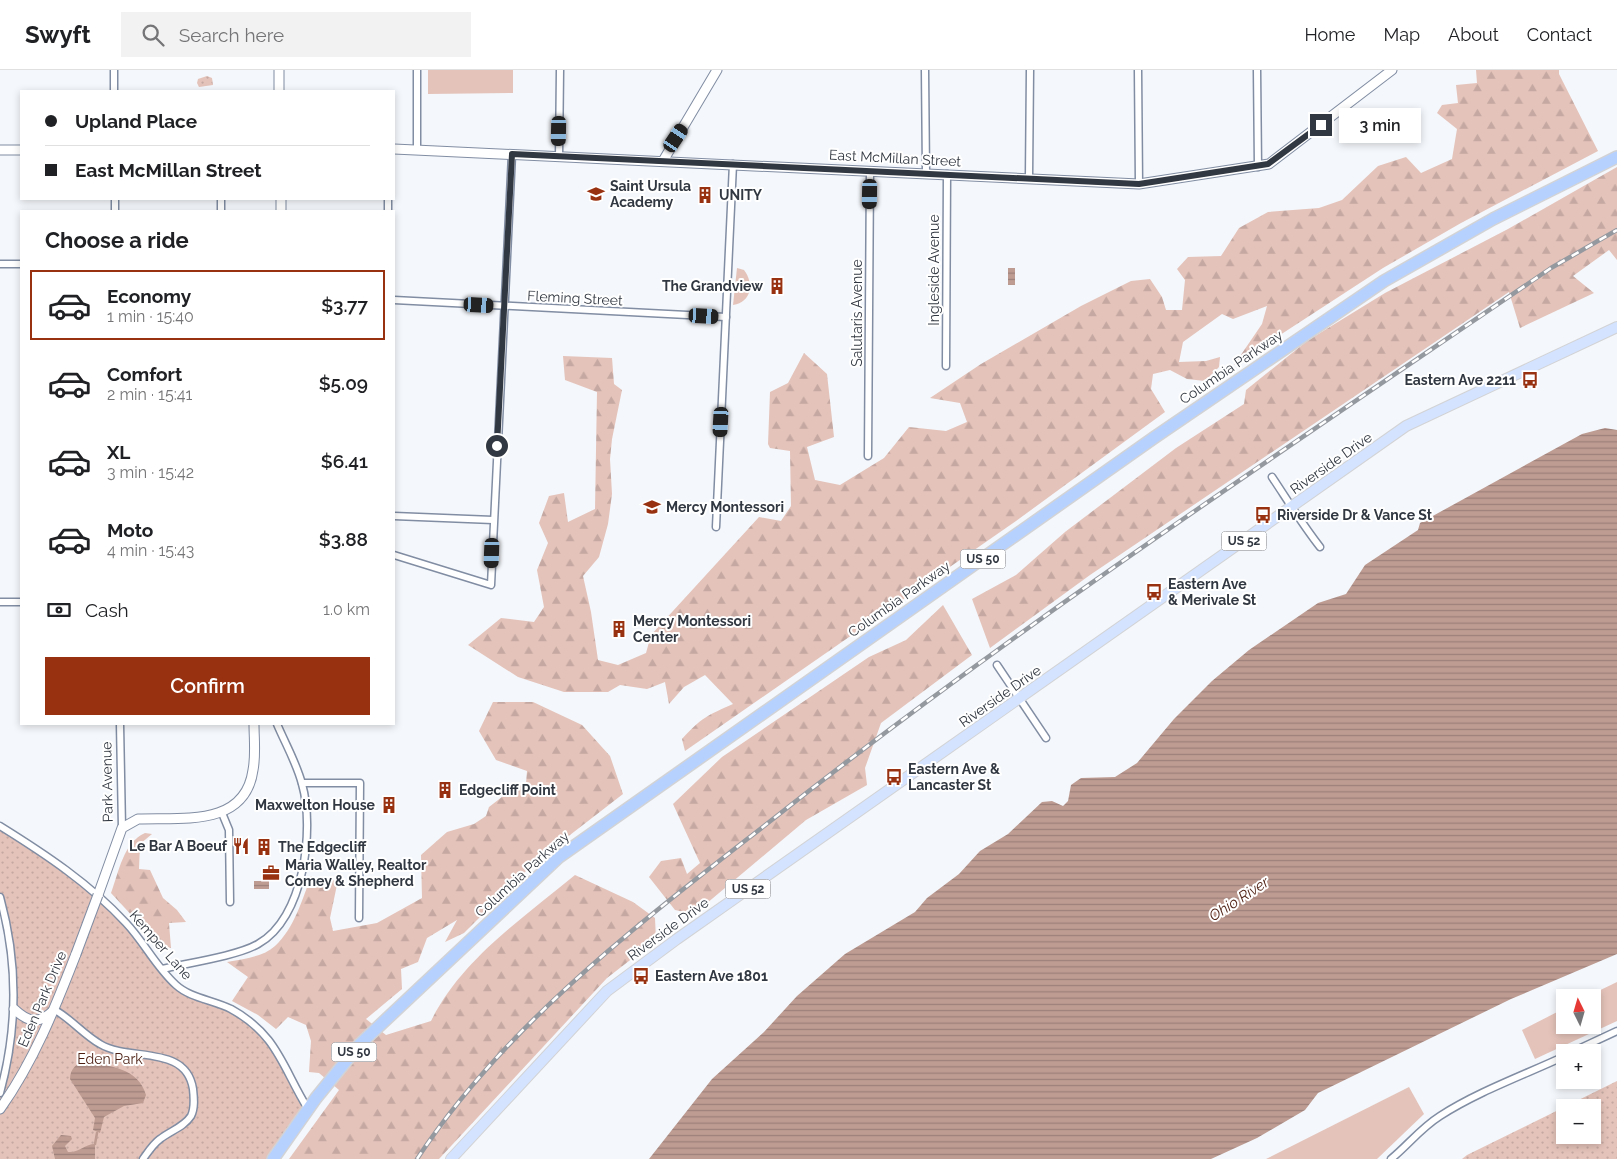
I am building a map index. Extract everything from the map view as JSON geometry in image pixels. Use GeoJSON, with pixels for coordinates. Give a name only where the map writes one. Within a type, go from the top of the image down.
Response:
{"type":"FeatureCollection","features":[{"type":"Feature","properties":{"kind":"highway","name":"Columbia Parkway"},"geometry":{"type":"LineString","coordinates":[[273,1159],[322,1090],[360,1044],[559,857],[1155,436],[1384,281],[1493,220],[1617,157]]}},
{"type":"Feature","properties":{"kind":"main road","name":"Riverside Drive"},"geometry":{"type":"LineString","coordinates":[[451,1159],[607,991],[676,939],[1020,700],[1406,426],[1617,327]]}},
{"type":"Feature","properties":{"kind":"street"},"geometry":{"type":"LineString","coordinates":[[114,70],[114,90]]}},
{"type":"Feature","properties":{"kind":"street"},"geometry":{"type":"LineString","coordinates":[[279,70],[279,90]]}},
{"type":"Feature","properties":{"kind":"street"},"geometry":{"type":"LineString","coordinates":[[417,70],[417,149]]}},
{"type":"Feature","properties":{"kind":"street"},"geometry":{"type":"LineString","coordinates":[[559,157],[560,70]]}},
{"type":"Feature","properties":{"kind":"street"},"geometry":{"type":"LineString","coordinates":[[663,161],[717,70]]}},
{"type":"Feature","properties":{"kind":"street"},"geometry":{"type":"LineString","coordinates":[[925,70],[926,173]]}},
{"type":"Feature","properties":{"kind":"street"},"geometry":{"type":"LineString","coordinates":[[1029,177],[1030,70]]}},
{"type":"Feature","properties":{"kind":"street"},"geometry":{"type":"LineString","coordinates":[[1138,70],[1139,184]]}},
{"type":"Feature","properties":{"kind":"street"},"geometry":{"type":"LineString","coordinates":[[1257,70],[1258,167]]}},
{"type":"Feature","properties":{"kind":"street","name":"East McMillan Street"},"geometry":{"type":"LineString","coordinates":[[395,149],[1029,177],[1139,184],[1258,167],[1278,159],[1392,70]]}},
{"type":"Feature","properties":{"kind":"street"},"geometry":{"type":"LineString","coordinates":[[0,150],[20,150]]}},
{"type":"Feature","properties":{"kind":"street"},"geometry":{"type":"LineString","coordinates":[[395,555],[491,585],[512,154]]}},
{"type":"Feature","properties":{"kind":"street"},"geometry":{"type":"LineString","coordinates":[[716,527],[734,164]]}},
{"type":"Feature","properties":{"kind":"street","name":"Salutaris Avenue"},"geometry":{"type":"LineString","coordinates":[[868,456],[870,171]]}},
{"type":"Feature","properties":{"kind":"street","name":"Ingleside Avenue"},"geometry":{"type":"LineString","coordinates":[[946,366],[947,174]]}},
{"type":"Feature","properties":{"kind":"street"},"geometry":{"type":"LineString","coordinates":[[0,264],[20,264]]}},
{"type":"Feature","properties":{"kind":"street","name":"Fleming Street"},"geometry":{"type":"LineString","coordinates":[[395,300],[726,317]]}},
{"type":"Feature","properties":{"kind":"street"},"geometry":{"type":"LineString","coordinates":[[1272,477],[1293,507],[1295,515],[1320,547]]}},
{"type":"Feature","properties":{"kind":"street"},"geometry":{"type":"LineString","coordinates":[[395,516],[493,520]]}},
{"type":"Feature","properties":{"kind":"street"},"geometry":{"type":"LineString","coordinates":[[0,602],[20,602]]}},
{"type":"Feature","properties":{"kind":"street"},"geometry":{"type":"LineString","coordinates":[[997,665],[1046,738]]}},
{"type":"Feature","properties":{"kind":"street","name":"Park Avenue"},"geometry":{"type":"LineString","coordinates":[[98,895],[122,828],[120,725]]}},
{"type":"Feature","properties":{"kind":"street"},"geometry":{"type":"LineString","coordinates":[[122,828],[138,819],[213,816],[222,813],[242,797],[252,779],[254,769],[254,725]]}},
{"type":"Feature","properties":{"kind":"street"},"geometry":{"type":"LineString","coordinates":[[162,970],[249,948],[267,938],[274,931],[298,890],[306,846],[306,804],[302,783],[277,725]]}},
{"type":"Feature","properties":{"kind":"street"},"geometry":{"type":"LineString","coordinates":[[302,783],[360,782],[360,918]]}},
{"type":"Feature","properties":{"kind":"street"},"geometry":{"type":"LineString","coordinates":[[222,813],[229,830],[230,902]]}},
{"type":"Feature","properties":{"kind":"street","name":"Kemper Lane"},"geometry":{"type":"LineString","coordinates":[[0,826],[51,858],[96,894],[126,923],[162,970],[183,991],[230,1009],[256,1025],[276,1047],[308,1109]]}},
{"type":"Feature","properties":{"kind":"street","name":"Eden Park Drive"},"geometry":{"type":"LineString","coordinates":[[0,1109],[26,1070],[55,1010],[98,895]]}},
{"type":"Feature","properties":{"kind":"street"},"geometry":{"type":"LineString","coordinates":[[0,897],[10,942],[14,1009],[11,1046],[0,1093]]}},
{"type":"Feature","properties":{"kind":"street"},"geometry":{"type":"LineString","coordinates":[[14,1009],[32,1021],[40,1020],[55,1010],[100,1044],[130,1054],[167,1058],[180,1066],[188,1074],[194,1092],[191,1116],[185,1123],[160,1139],[143,1159]]}},
{"type":"Feature","properties":{"kind":"street"},"geometry":{"type":"LineString","coordinates":[[1590,1044],[1617,1032]]}},
{"type":"Feature","properties":{"kind":"street"},"geometry":{"type":"LineString","coordinates":[[1391,1159],[1422,1128],[1441,1115],[1556,1060]]}},
{"type":"Feature","properties":{"kind":"green space"},"geometry":{"type":"Polygon","coordinates":[[[428,70],[513,70],[513,93],[428,94],[428,70]]]}},
{"type":"Feature","properties":{"kind":"green space"},"geometry":{"type":"Polygon","coordinates":[[[1476,70],[1559,70],[1559,74],[1598,151],[1461,223],[1383,268],[1234,365],[1262,324],[1267,306],[1233,319],[1222,314],[1183,342],[1179,362],[1206,361],[1220,357],[1219,367],[1205,381],[1187,379],[1170,370],[1153,374],[1151,389],[1165,412],[1016,521],[685,751],[682,739],[694,726],[717,711],[733,704],[705,675],[684,687],[669,704],[665,682],[647,689],[620,685],[608,692],[564,692],[518,677],[468,645],[501,618],[534,622],[544,607],[537,570],[548,543],[539,523],[549,496],[564,493],[568,522],[595,509],[597,392],[565,380],[563,356],[612,358],[614,384],[622,390],[612,439],[610,459],[612,494],[608,524],[599,557],[583,576],[591,612],[598,660],[618,665],[646,653],[651,635],[759,517],[781,521],[791,506],[790,451],[770,448],[768,444],[770,392],[788,383],[804,353],[827,374],[834,437],[807,447],[815,480],[840,485],[884,458],[909,427],[946,431],[967,422],[960,403],[930,398],[981,364],[1081,306],[1131,281],[1150,279],[1162,297],[1166,310],[1182,310],[1185,280],[1177,269],[1188,257],[1221,256],[1239,228],[1268,212],[1319,208],[1342,200],[1378,166],[1406,157],[1421,173],[1452,159],[1457,129],[1437,113],[1442,105],[1458,103],[1456,85],[1477,83],[1476,70]]]}},
{"type":"Feature","properties":{"kind":"green space"},"geometry":{"type":"Polygon","coordinates":[[[207,76],[212,78],[213,85],[199,87],[198,79],[207,76]]]}},
{"type":"Feature","properties":{"kind":"green space"},"geometry":{"type":"Polygon","coordinates":[[[1617,167],[1617,260],[1609,250],[1573,276],[1594,293],[1520,328],[1509,292],[1090,575],[990,648],[972,599],[1016,575],[1065,532],[1176,448],[1244,404],[1246,390],[1307,341],[1385,293],[1508,229],[1617,167]]]}},
{"type":"Feature","properties":{"kind":"green space"},"geometry":{"type":"Polygon","coordinates":[[[737,268],[744,270],[750,286],[744,300],[733,305],[737,268]]]}},
{"type":"Feature","properties":{"kind":"green space"},"geometry":{"type":"Polygon","coordinates":[[[943,605],[972,655],[881,723],[865,768],[867,785],[806,820],[694,914],[675,910],[649,877],[661,861],[681,858],[687,874],[700,863],[673,804],[722,757],[869,657],[906,640],[943,605]]]}},
{"type":"Feature","properties":{"kind":"green space"},"geometry":{"type":"Polygon","coordinates":[[[493,702],[533,702],[582,725],[610,756],[623,794],[535,862],[464,933],[445,942],[457,920],[427,938],[418,962],[401,969],[402,989],[366,1019],[386,1035],[431,1021],[459,978],[476,959],[514,924],[575,875],[633,902],[655,918],[656,940],[607,978],[439,1159],[289,1159],[339,1090],[319,1073],[309,1072],[311,1041],[306,1025],[288,1017],[276,1029],[258,1015],[232,1001],[248,977],[227,962],[265,953],[282,939],[293,922],[311,876],[319,882],[338,880],[330,918],[333,931],[377,923],[422,898],[421,855],[447,832],[474,824],[486,816],[489,807],[516,786],[526,784],[527,771],[496,760],[479,731],[493,702]]]}},
{"type":"Feature","properties":{"kind":"green space","name":"Eden Park"},"geometry":{"type":"Polygon","coordinates":[[[0,826],[107,904],[174,983],[230,1009],[266,1036],[308,1109],[273,1159],[0,1159],[0,1093],[14,996],[0,897],[0,826]]]}},
{"type":"Feature","properties":{"kind":"green space"},"geometry":{"type":"Polygon","coordinates":[[[145,833],[152,834],[140,844],[139,869],[150,870],[163,898],[177,910],[186,922],[169,923],[171,948],[161,947],[111,893],[119,867],[127,851],[145,833]]]}},
{"type":"Feature","properties":{"kind":"green space"},"geometry":{"type":"Polygon","coordinates":[[[1617,982],[1617,1021],[1601,1028],[1601,990],[1617,982]]]}},
{"type":"Feature","properties":{"kind":"green space"},"geometry":{"type":"Polygon","coordinates":[[[1556,1013],[1556,1034],[1589,1034],[1567,1044],[1556,1044],[1556,1049],[1535,1059],[1522,1030],[1556,1013]]]}},
{"type":"Feature","properties":{"kind":"green space"},"geometry":{"type":"Polygon","coordinates":[[[1617,1081],[1617,1159],[1462,1159],[1556,1111],[1556,1144],[1601,1144],[1601,1099],[1581,1099],[1617,1081]]]}},
{"type":"Feature","properties":{"kind":"green space"},"geometry":{"type":"Polygon","coordinates":[[[1409,1087],[1424,1114],[1377,1159],[1266,1159],[1409,1087]]]}},
{"type":"Feature","properties":{"kind":"water"},"geometry":{"type":"Polygon","coordinates":[[[1008,268],[1015,268],[1015,285],[1008,285],[1008,268]]]}},
{"type":"Feature","properties":{"kind":"water","name":"Ohio River"},"geometry":{"type":"Polygon","coordinates":[[[1605,428],[1617,430],[1617,954],[1511,999],[1318,1093],[1305,1110],[1257,1138],[1211,1159],[649,1159],[712,1079],[764,1032],[797,996],[845,954],[915,912],[927,898],[959,874],[980,851],[1008,834],[1042,802],[1052,801],[1063,806],[1068,801],[1071,785],[1081,778],[1115,777],[1137,763],[1174,719],[1212,681],[1249,650],[1318,603],[1346,594],[1365,565],[1418,530],[1420,523],[1582,434],[1605,428]]]}},
{"type":"Feature","properties":{"kind":"water"},"geometry":{"type":"Polygon","coordinates":[[[254,881],[269,881],[269,889],[254,889],[254,881]]]}},
{"type":"Feature","properties":{"kind":"water"},"geometry":{"type":"Polygon","coordinates":[[[86,1061],[113,1067],[130,1074],[137,1079],[146,1095],[143,1103],[124,1106],[104,1117],[100,1133],[93,1130],[95,1118],[70,1079],[71,1072],[75,1067],[86,1061]]]}},
{"type":"Feature","properties":{"kind":"water"},"geometry":{"type":"Polygon","coordinates":[[[61,1135],[71,1136],[72,1139],[65,1146],[68,1152],[95,1144],[95,1159],[55,1159],[52,1146],[61,1135]]]}},
{"type":"Feature","properties":{"kind":"waterway"},"geometry":{"type":"LineString","coordinates":[[95,1144],[97,1133]]}},
{"type":"Feature","properties":{"kind":"railway"},"geometry":{"type":"LineString","coordinates":[[417,1159],[453,1109],[493,1062],[536,1017],[581,975],[676,895],[867,746],[1060,605],[1256,469],[1551,268],[1617,230]]}},
{"type":"Feature","properties":{"kind":"place","name":"Saint Ursula Academy"},"geometry":{"type":"Point","coordinates":[596,194]}},
{"type":"Feature","properties":{"kind":"place","name":"UNITY"},"geometry":{"type":"Point","coordinates":[705,195]}},
{"type":"Feature","properties":{"kind":"place","name":"The Grandview"},"geometry":{"type":"Point","coordinates":[777,286]}},
{"type":"Feature","properties":{"kind":"place","name":"Eastern Ave 2211"},"geometry":{"type":"Point","coordinates":[1530,380]}},
{"type":"Feature","properties":{"kind":"place","name":"Mercy Montessori"},"geometry":{"type":"Point","coordinates":[652,507]}},
{"type":"Feature","properties":{"kind":"place","name":"Riverside Dr & Vance St"},"geometry":{"type":"Point","coordinates":[1263,515]}},
{"type":"Feature","properties":{"kind":"place","name":"Eastern Ave & Merivale St"},"geometry":{"type":"Point","coordinates":[1154,592]}},
{"type":"Feature","properties":{"kind":"place","name":"Mercy Montessori Center"},"geometry":{"type":"Point","coordinates":[619,629]}},
{"type":"Feature","properties":{"kind":"place","name":"Eastern Ave & Lancaster St"},"geometry":{"type":"Point","coordinates":[894,777]}},
{"type":"Feature","properties":{"kind":"place","name":"Edgecliff Point"},"geometry":{"type":"Point","coordinates":[445,790]}},
{"type":"Feature","properties":{"kind":"place","name":"Maxwelton House"},"geometry":{"type":"Point","coordinates":[389,805]}},
{"type":"Feature","properties":{"kind":"place","name":"Le Bar A Boeuf"},"geometry":{"type":"Point","coordinates":[241,846]}},
{"type":"Feature","properties":{"kind":"place","name":"The Edgecliff"},"geometry":{"type":"Point","coordinates":[264,847]}},
{"type":"Feature","properties":{"kind":"place","name":"Maria Walley, Realtor Comey & Shepherd"},"geometry":{"type":"Point","coordinates":[271,873]}},
{"type":"Feature","properties":{"kind":"place","name":"Eastern Ave 1801"},"geometry":{"type":"Point","coordinates":[641,976]}},
{"type":"Feature","properties":{"kind":"route"},"geometry":{"type":"LineString","coordinates":[[497,446],[512,154],[1029,177],[1139,184],[1268,164],[1278,159],[1321,125]]}}]}
